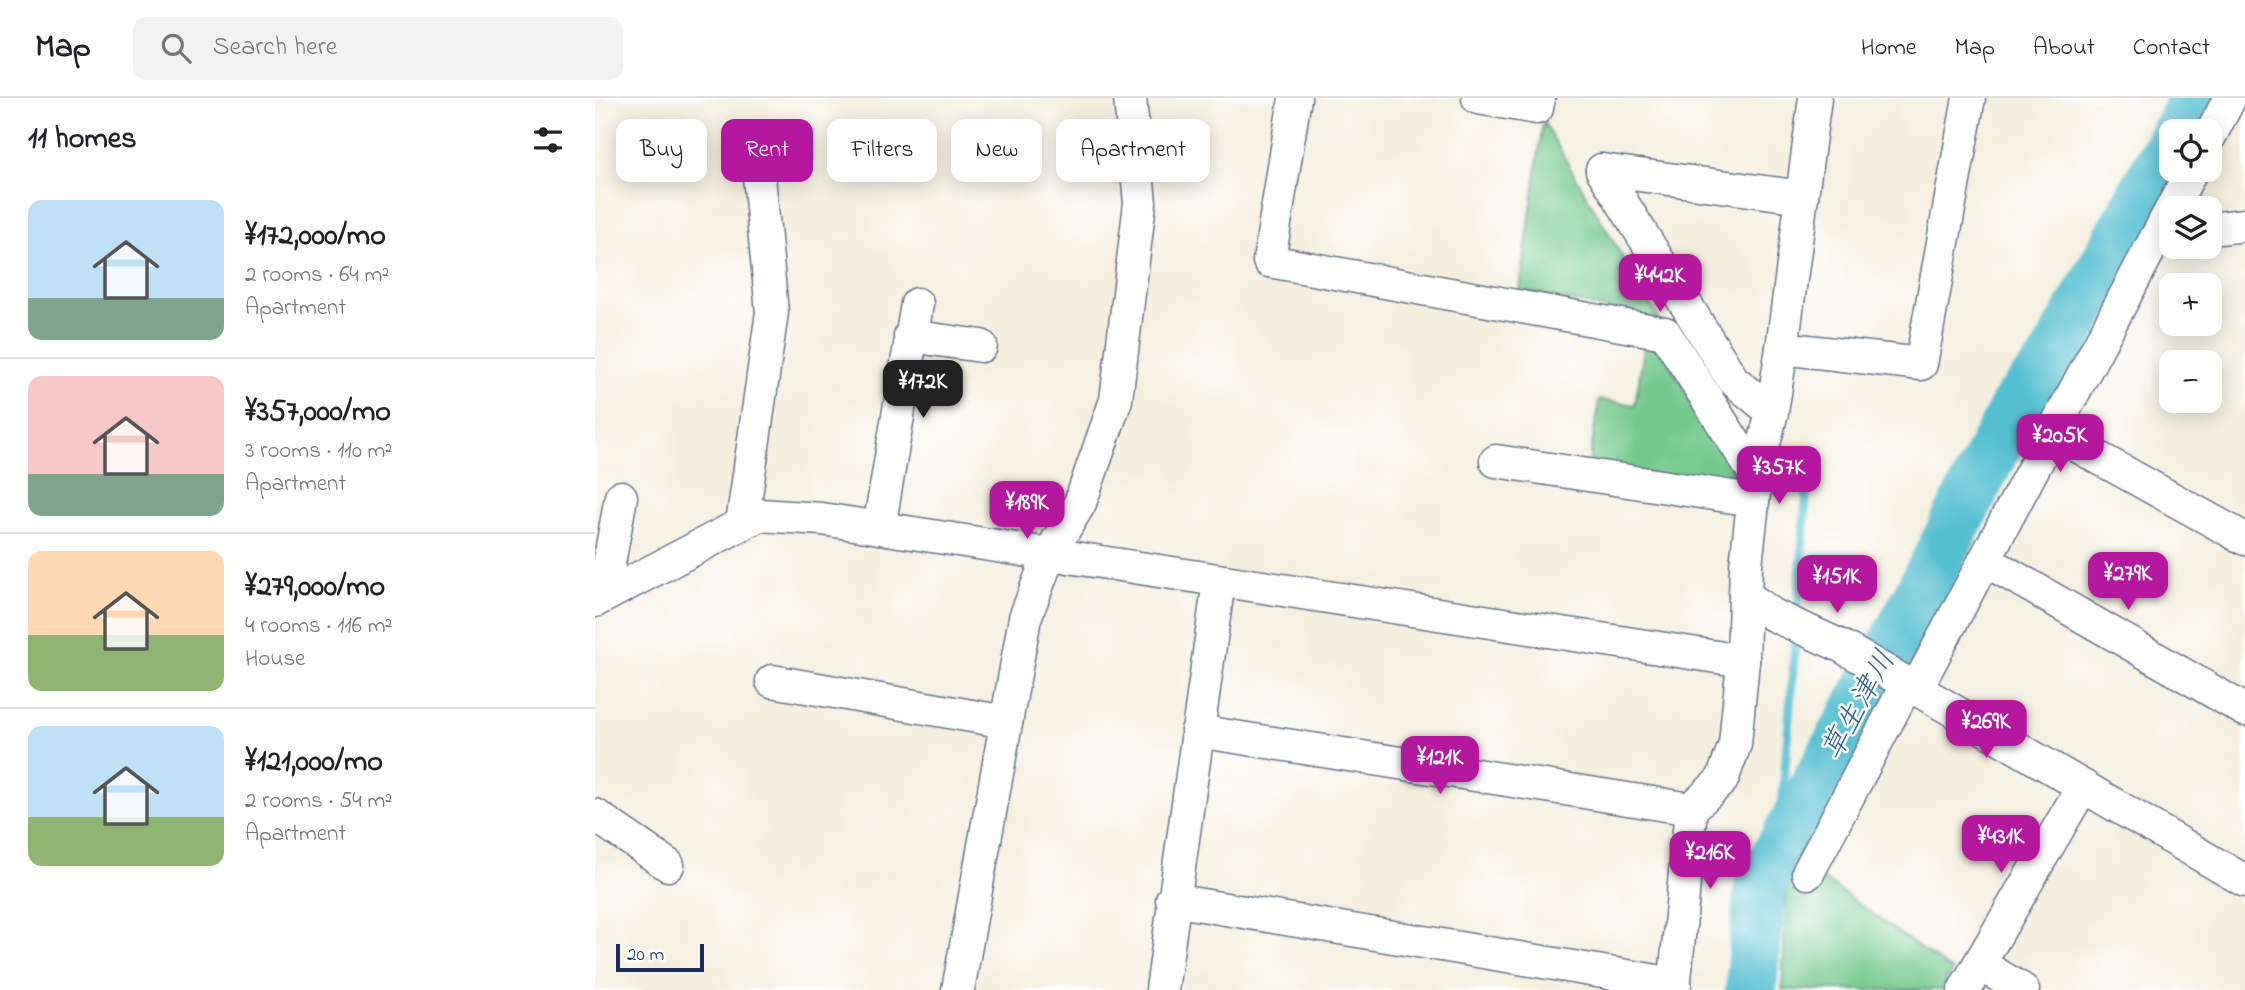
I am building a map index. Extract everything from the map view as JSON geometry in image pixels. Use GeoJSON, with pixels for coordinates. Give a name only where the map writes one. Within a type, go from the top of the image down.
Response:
{"type":"FeatureCollection","features":[{"type":"Feature","properties":{"kind":"street"},"geometry":{"type":"LineString","coordinates":[[958,990],[1025,618],[1049,555],[1080,503],[1117,400],[1140,203],[1130,98]]}},
{"type":"Feature","properties":{"kind":"street"},"geometry":{"type":"LineString","coordinates":[[1295,98],[1269,261],[1665,332],[1754,488]]}},
{"type":"Feature","properties":{"kind":"street"},"geometry":{"type":"LineString","coordinates":[[1478,98],[1537,108],[1539,98]]}},
{"type":"Feature","properties":{"kind":"street"},"geometry":{"type":"LineString","coordinates":[[1172,900],[1675,987],[1691,809],[1722,780],[1735,744],[1754,488],[1772,412],[1815,98]]}},
{"type":"Feature","properties":{"kind":"street"},"geometry":{"type":"LineString","coordinates":[[1782,348],[1921,364],[1969,98]]}},
{"type":"Feature","properties":{"kind":"street"},"geometry":{"type":"LineString","coordinates":[[2219,119],[2231,98]]}},
{"type":"Feature","properties":{"kind":"street"},"geometry":{"type":"LineString","coordinates":[[1772,412],[1733,380],[1602,170],[1802,197]]}},
{"type":"Feature","properties":{"kind":"street"},"geometry":{"type":"LineString","coordinates":[[742,524],[772,312],[760,182]]}},
{"type":"Feature","properties":{"kind":"street"},"geometry":{"type":"LineString","coordinates":[[2222,228],[2245,225]]}},
{"type":"Feature","properties":{"kind":"street"},"geometry":{"type":"LineString","coordinates":[[1808,873],[1908,684],[1985,560],[2052,432],[2159,245]]}},
{"type":"Feature","properties":{"kind":"street"},"geometry":{"type":"LineString","coordinates":[[879,528],[917,304]]}},
{"type":"Feature","properties":{"kind":"street"},"geometry":{"type":"LineString","coordinates":[[910,336],[981,346]]}},
{"type":"Feature","properties":{"kind":"street"},"geometry":{"type":"LineString","coordinates":[[2052,432],[2245,539]]}},
{"type":"Feature","properties":{"kind":"street"},"geometry":{"type":"LineString","coordinates":[[1496,461],[1754,488]]}},
{"type":"Feature","properties":{"kind":"street"},"geometry":{"type":"LineString","coordinates":[[599,599],[621,497]]}},
{"type":"Feature","properties":{"kind":"street"},"geometry":{"type":"LineString","coordinates":[[599,599],[758,515],[879,528],[1742,661]]}},
{"type":"Feature","properties":{"kind":"street"},"geometry":{"type":"LineString","coordinates":[[1985,560],[2245,710]]}},
{"type":"Feature","properties":{"kind":"street"},"geometry":{"type":"LineString","coordinates":[[1161,990],[1219,581]]}},
{"type":"Feature","properties":{"kind":"street"},"geometry":{"type":"LineString","coordinates":[[1745,595],[1796,625],[1841,646],[2083,786],[2243,874]]}},
{"type":"Feature","properties":{"kind":"street"},"geometry":{"type":"LineString","coordinates":[[772,681],[1006,722]]}},
{"type":"Feature","properties":{"kind":"street"},"geometry":{"type":"LineString","coordinates":[[1197,731],[1691,809]]}},
{"type":"Feature","properties":{"kind":"street"},"geometry":{"type":"LineString","coordinates":[[2023,990],[1972,977],[2083,786]]}},
{"type":"Feature","properties":{"kind":"street"},"geometry":{"type":"LineString","coordinates":[[595,815],[668,865]]}},
{"type":"Feature","properties":{"kind":"green space"},"geometry":{"type":"Polygon","coordinates":[[[1543,121],[1659,320],[1520,290],[1543,121]]]}},
{"type":"Feature","properties":{"kind":"green space"},"geometry":{"type":"Polygon","coordinates":[[[1645,342],[1660,348],[1733,470],[1715,484],[1589,464],[1599,400],[1635,405],[1645,342]]]}},
{"type":"Feature","properties":{"kind":"green space"},"geometry":{"type":"Polygon","coordinates":[[[1825,880],[1952,971],[1942,990],[1782,990],[1787,884],[1825,880]]]}},
{"type":"Feature","properties":{"kind":"waterway","name":"草生津川"},"geometry":{"type":"LineString","coordinates":[[2184,119],[2195,98]]}},
{"type":"Feature","properties":{"kind":"waterway","name":"草生津川"},"geometry":{"type":"LineString","coordinates":[[1751,990],[1760,886],[1897,639],[2019,400],[2052,363],[2159,165]]}},
{"type":"Feature","properties":{"kind":"waterway"},"geometry":{"type":"LineString","coordinates":[[1791,455],[1801,462],[1807,486],[1797,619]]}},
{"type":"Feature","properties":{"kind":"waterway"},"geometry":{"type":"LineString","coordinates":[[1778,854],[1796,633]]}}]}
